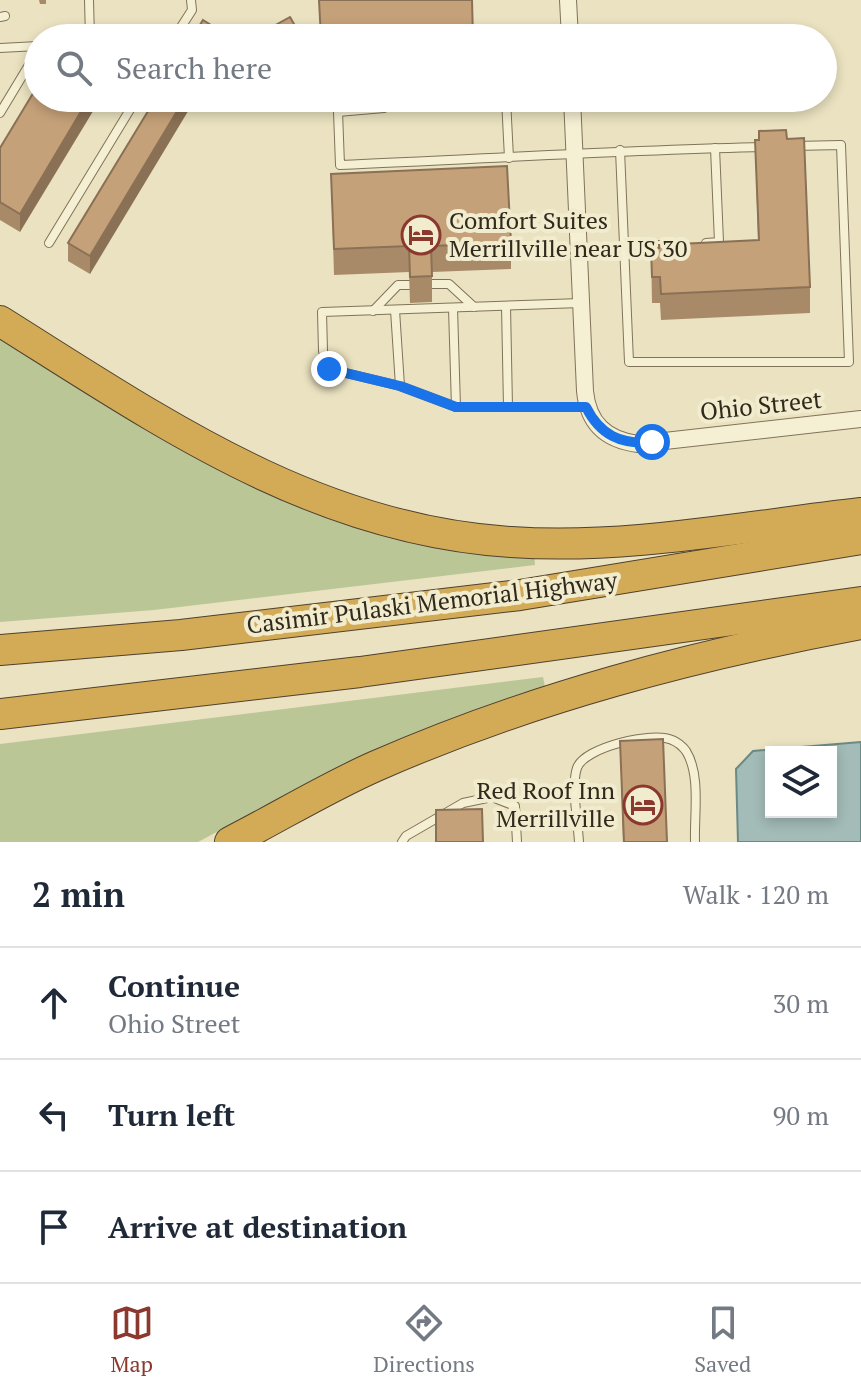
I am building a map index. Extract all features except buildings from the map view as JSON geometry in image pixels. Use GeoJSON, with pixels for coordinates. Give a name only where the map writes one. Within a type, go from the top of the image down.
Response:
{"type":"FeatureCollection","features":[{"type":"Feature","properties":{"kind":"highway"},"geometry":{"type":"LineString","coordinates":[[0,321],[149,414],[271,480],[353,512],[408,527],[453,536],[511,542],[577,543],[861,513]]}},
{"type":"Feature","properties":{"kind":"highway","name":"Casimir Pulaski Memorial Highway"},"geometry":{"type":"LineString","coordinates":[[0,650],[181,635],[520,595],[861,539]]}},
{"type":"Feature","properties":{"kind":"highway"},"geometry":{"type":"LineString","coordinates":[[0,714],[360,672],[861,602]]}},
{"type":"Feature","properties":{"kind":"highway"},"geometry":{"type":"LineString","coordinates":[[230,842],[374,767],[522,710],[710,655],[861,624]]}},
{"type":"Feature","properties":{"kind":"street"},"geometry":{"type":"LineString","coordinates":[[568,0],[569,24]]}},
{"type":"Feature","properties":{"kind":"street"},"geometry":{"type":"LineString","coordinates":[[573,112],[586,407]]}},
{"type":"Feature","properties":{"kind":"street","name":"Ohio Street"},"geometry":{"type":"LineString","coordinates":[[586,407],[602,431],[624,442],[638,444],[861,419]]}},
{"type":"Feature","properties":{"kind":"lane"},"geometry":{"type":"LineString","coordinates":[[89,0],[90,24]]}},
{"type":"Feature","properties":{"kind":"lane"},"geometry":{"type":"LineString","coordinates":[[183,24],[192,10],[191,0]]}},
{"type":"Feature","properties":{"kind":"lane"},"geometry":{"type":"LineString","coordinates":[[0,48],[24,48]]}},
{"type":"Feature","properties":{"kind":"lane"},"geometry":{"type":"LineString","coordinates":[[0,113],[24,72]]}},
{"type":"Feature","properties":{"kind":"lane"},"geometry":{"type":"LineString","coordinates":[[49,243],[129,112]]}},
{"type":"Feature","properties":{"kind":"lane"},"geometry":{"type":"LineString","coordinates":[[338,112],[340,165],[620,150],[841,145],[849,362],[629,362],[620,150]]}},
{"type":"Feature","properties":{"kind":"lane"},"geometry":{"type":"LineString","coordinates":[[507,112],[509,158]]}},
{"type":"Feature","properties":{"kind":"lane"},"geometry":{"type":"LineString","coordinates":[[693,243],[719,242],[715,148]]}},
{"type":"Feature","properties":{"kind":"lane"},"geometry":{"type":"LineString","coordinates":[[625,245],[680,244]]}},
{"type":"Feature","properties":{"kind":"lane"},"geometry":{"type":"LineString","coordinates":[[431,284],[449,284],[475,307]]}},
{"type":"Feature","properties":{"kind":"lane"},"geometry":{"type":"LineString","coordinates":[[373,311],[398,285],[409,285]]}},
{"type":"Feature","properties":{"kind":"lane"},"geometry":{"type":"LineString","coordinates":[[581,303],[322,312],[323,351],[329,369],[400,386],[456,407],[586,407]]}},
{"type":"Feature","properties":{"kind":"lane"},"geometry":{"type":"LineString","coordinates":[[506,306],[508,407]]}},
{"type":"Feature","properties":{"kind":"lane"},"geometry":{"type":"LineString","coordinates":[[453,308],[456,407]]}},
{"type":"Feature","properties":{"kind":"lane"},"geometry":{"type":"LineString","coordinates":[[395,310],[400,386]]}},
{"type":"Feature","properties":{"kind":"lane"},"geometry":{"type":"LineString","coordinates":[[579,842],[576,780],[577,767],[584,759],[605,747],[643,739],[671,738],[684,748],[693,766],[695,842]]}},
{"type":"Feature","properties":{"kind":"lane"},"geometry":{"type":"LineString","coordinates":[[402,842],[406,836],[463,803],[492,797],[515,806],[517,842]]}},
{"type":"Feature","properties":{"kind":"green space"},"geometry":{"type":"Polygon","coordinates":[[[0,330],[204,457],[534,553],[535,565],[154,610],[0,622],[0,330]]]}},
{"type":"Feature","properties":{"kind":"green space"},"geometry":{"type":"Polygon","coordinates":[[[543,677],[545,687],[329,772],[198,842],[0,842],[0,744],[543,677]]]}},
{"type":"Feature","properties":{"kind":"water"},"geometry":{"type":"Polygon","coordinates":[[[861,742],[861,842],[738,842],[736,769],[753,751],[765,750],[765,818],[837,818],[837,746],[813,746],[861,742]]]}},
{"type":"Feature","properties":{"kind":"place","name":"Comfort Suites Merrillville near US 30"},"geometry":{"type":"Point","coordinates":[421,235]}},
{"type":"Feature","properties":{"kind":"place","name":"Red Roof Inn Merrillville"},"geometry":{"type":"Point","coordinates":[643,805]}},
{"type":"Feature","properties":{"kind":"route"},"geometry":{"type":"LineString","coordinates":[[329,369],[400,386],[456,407],[586,407],[593,421],[612,437],[638,444],[652,442]]}}]}
